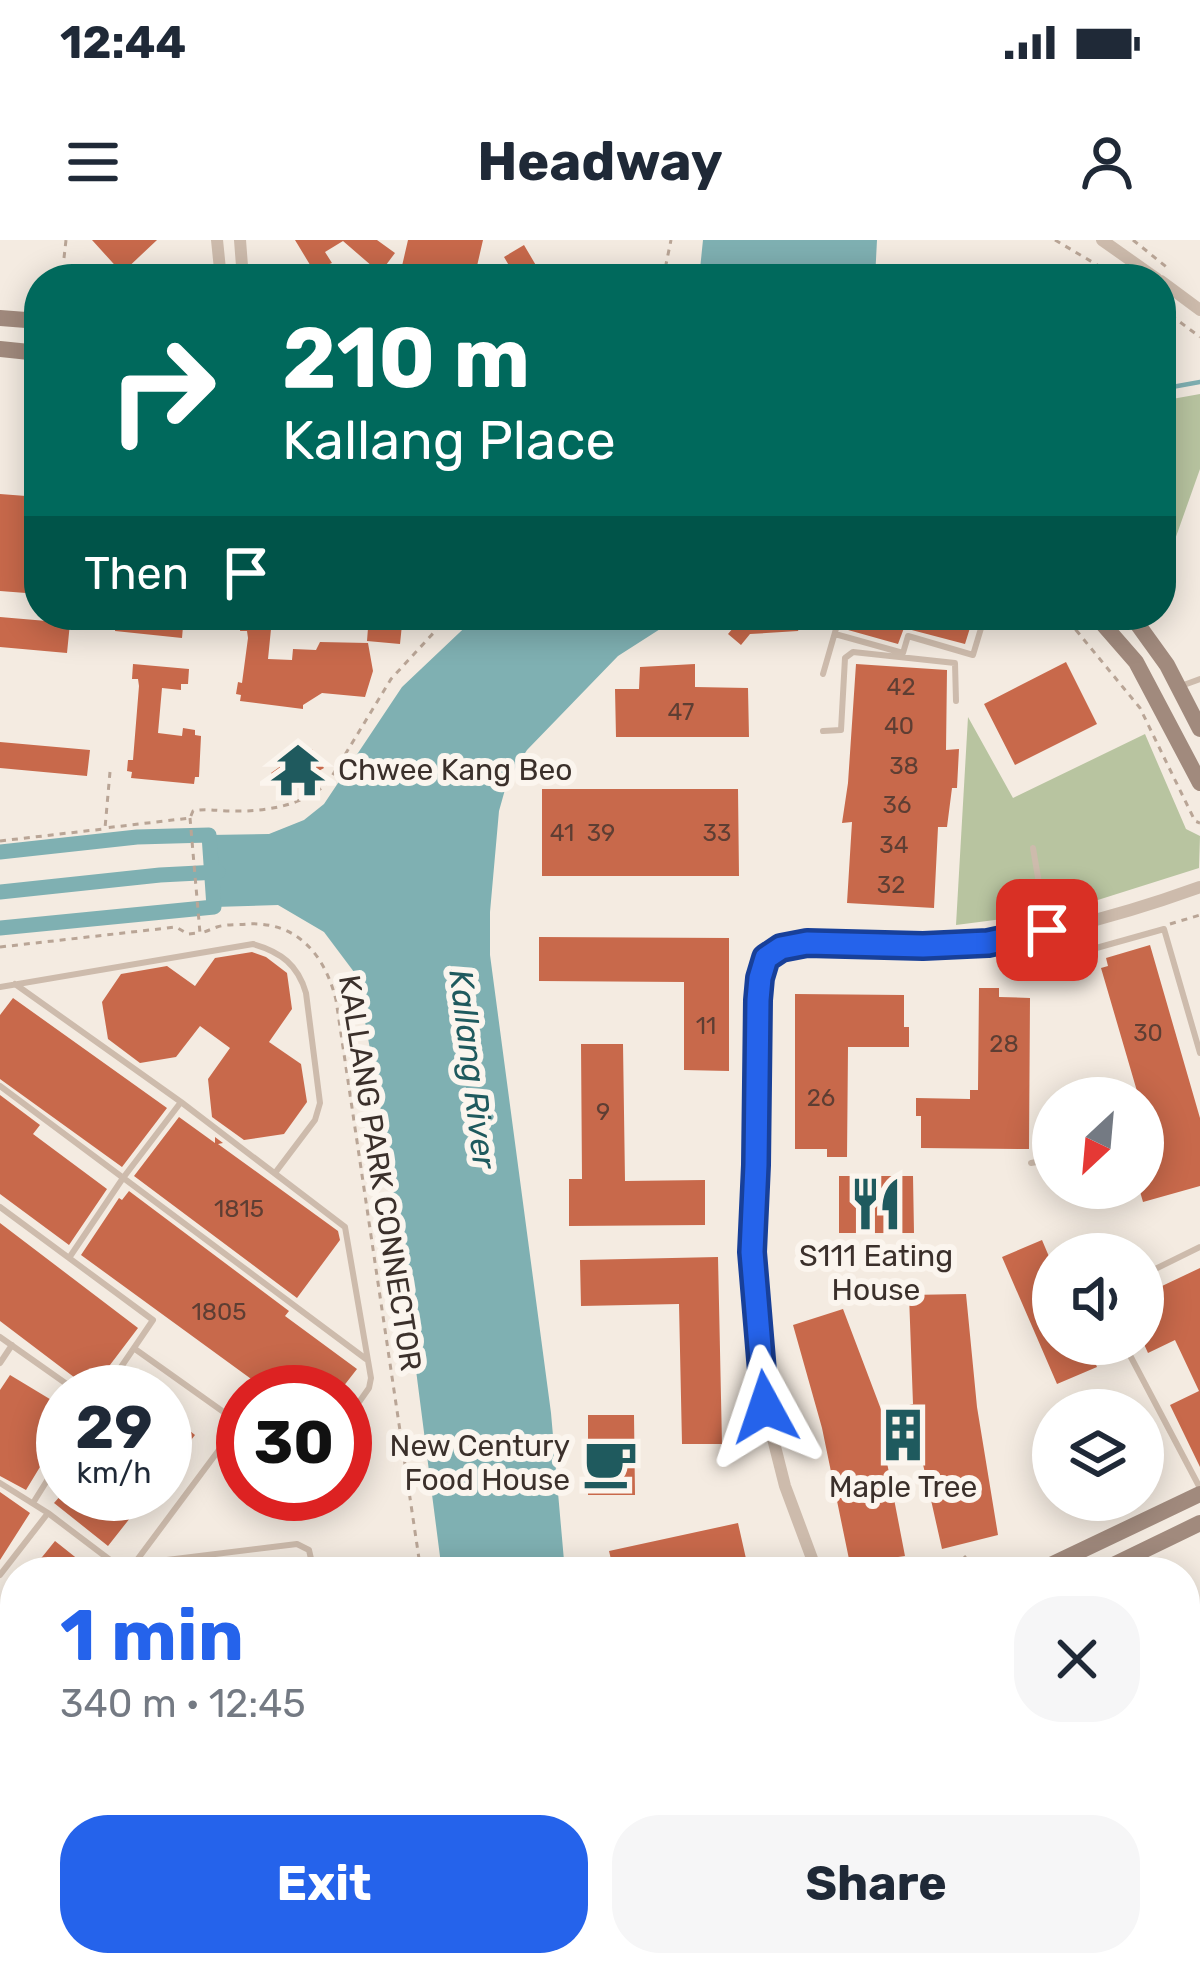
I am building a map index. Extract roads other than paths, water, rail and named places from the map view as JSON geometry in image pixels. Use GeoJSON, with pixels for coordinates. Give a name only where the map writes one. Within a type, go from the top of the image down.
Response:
{"type":"FeatureCollection","features":[{"type":"Feature","properties":{"kind":"main road"},"geometry":{"type":"LineString","coordinates":[[1108,630],[1136,662],[1200,783]]}},
{"type":"Feature","properties":{"kind":"main road"},"geometry":{"type":"LineString","coordinates":[[1142,630],[1167,665],[1200,729]]}},
{"type":"Feature","properties":{"kind":"main road"},"geometry":{"type":"LineString","coordinates":[[1066,1557],[1200,1491]]}},
{"type":"Feature","properties":{"kind":"main road"},"geometry":{"type":"LineString","coordinates":[[1131,1557],[1200,1523]]}},
{"type":"Feature","properties":{"kind":"street"},"geometry":{"type":"LineString","coordinates":[[1102,240],[1142,264]]}},
{"type":"Feature","properties":{"kind":"street"},"geometry":{"type":"LineString","coordinates":[[1176,289],[1200,310]]}},
{"type":"Feature","properties":{"kind":"street"},"geometry":{"type":"LineString","coordinates":[[811,1557],[785,1486],[765,1407],[752,1252],[758,1000],[766,958],[807,943],[988,943],[1153,904],[1200,887]]}},
{"type":"Feature","properties":{"kind":"lane"},"geometry":{"type":"LineString","coordinates":[[823,674],[836,630]]}},
{"type":"Feature","properties":{"kind":"lane"},"geometry":{"type":"LineString","coordinates":[[835,634],[903,653],[908,636],[973,655],[980,630]]}},
{"type":"Feature","properties":{"kind":"lane"},"geometry":{"type":"LineString","coordinates":[[823,731],[841,730],[845,658],[854,652],[950,660],[957,668],[956,701]]}},
{"type":"Feature","properties":{"kind":"lane"},"geometry":{"type":"LineString","coordinates":[[1178,687],[1200,679]]}},
{"type":"Feature","properties":{"kind":"lane"},"geometry":{"type":"LineString","coordinates":[[1034,848],[1047,930],[1058,959],[1164,928],[1200,1053]]}},
{"type":"Feature","properties":{"kind":"lane"},"geometry":{"type":"LineString","coordinates":[[0,987],[253,944],[272,950],[301,976],[320,1103],[314,1120],[275,1173]]}},
{"type":"Feature","properties":{"kind":"lane"},"geometry":{"type":"LineString","coordinates":[[15,984],[345,1227],[368,1365]]}},
{"type":"Feature","properties":{"kind":"lane"},"geometry":{"type":"LineString","coordinates":[[0,1086],[368,1362]]}},
{"type":"Feature","properties":{"kind":"lane"},"geometry":{"type":"LineString","coordinates":[[69,1258],[181,1102]]}},
{"type":"Feature","properties":{"kind":"lane"},"geometry":{"type":"LineString","coordinates":[[0,1207],[153,1320],[123,1365]]}},
{"type":"Feature","properties":{"kind":"lane"},"geometry":{"type":"LineString","coordinates":[[1164,1264],[1200,1246]]}},
{"type":"Feature","properties":{"kind":"lane"},"geometry":{"type":"LineString","coordinates":[[0,1337],[40,1365]]}},
{"type":"Feature","properties":{"kind":"lane"},"geometry":{"type":"LineString","coordinates":[[0,1363],[12,1345]]}},
{"type":"Feature","properties":{"kind":"lane"},"geometry":{"type":"LineString","coordinates":[[135,1349],[216,1405]]}},
{"type":"Feature","properties":{"kind":"lane"},"geometry":{"type":"LineString","coordinates":[[1135,1365],[1200,1491]]}},
{"type":"Feature","properties":{"kind":"lane"},"geometry":{"type":"LineString","coordinates":[[139,1557],[216,1455]]}},
{"type":"Feature","properties":{"kind":"lane"},"geometry":{"type":"LineString","coordinates":[[0,1483],[36,1505]]}},
{"type":"Feature","properties":{"kind":"lane"},"geometry":{"type":"LineString","coordinates":[[33,1503],[36,1498]]}},
{"type":"Feature","properties":{"kind":"lane"},"geometry":{"type":"LineString","coordinates":[[14,1557],[42,1521]]}},
{"type":"Feature","properties":{"kind":"lane"},"geometry":{"type":"LineString","coordinates":[[58,1521],[103,1557]]}},
{"type":"Feature","properties":{"kind":"lane"},"geometry":{"type":"LineString","coordinates":[[191,1557],[297,1544],[313,1557]]}},
{"type":"Feature","properties":{"kind":"water"},"geometry":{"type":"Polygon","coordinates":[[[703,240],[877,240],[876,264],[701,264],[703,240]]]}},
{"type":"Feature","properties":{"kind":"water","name":"Kallang River"},"geometry":{"type":"Polygon","coordinates":[[[462,630],[659,630],[618,656],[527,750],[506,786],[499,811],[490,955],[551,1413],[564,1557],[440,1557],[387,1145],[357,976],[324,932],[278,905],[214,907],[209,835],[269,834],[304,820],[324,804],[402,687],[462,630]]]}},
{"type":"Feature","properties":{"kind":"waterway"},"geometry":{"type":"LineString","coordinates":[[1176,386],[1200,382]]}},
{"type":"Feature","properties":{"kind":"waterway"},"geometry":{"type":"LineString","coordinates":[[0,852],[137,837],[209,835],[214,907],[0,928]]}},
{"type":"Feature","properties":{"kind":"waterway"},"geometry":{"type":"LineString","coordinates":[[0,892],[218,872]]}},
{"type":"Feature","properties":{"kind":"place","name":"Chwee Kang Beo"},"geometry":{"type":"Point","coordinates":[298,770]}},
{"type":"Feature","properties":{"kind":"place","name":"S111 Eating House"},"geometry":{"type":"Point","coordinates":[876,1204]}},
{"type":"Feature","properties":{"kind":"place","name":"Maple Tree"},"geometry":{"type":"Point","coordinates":[903,1435]}},
{"type":"Feature","properties":{"kind":"place","name":"New Century Food House"},"geometry":{"type":"Point","coordinates":[610,1463]}}]}
